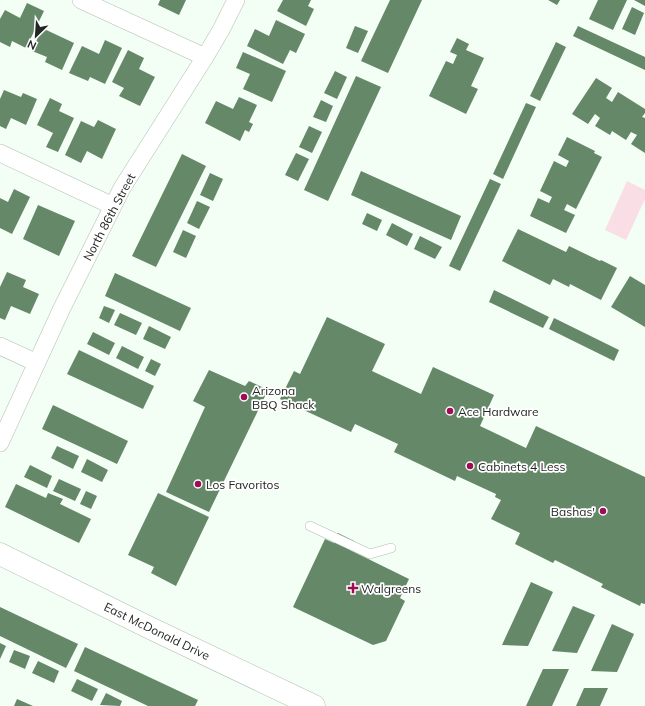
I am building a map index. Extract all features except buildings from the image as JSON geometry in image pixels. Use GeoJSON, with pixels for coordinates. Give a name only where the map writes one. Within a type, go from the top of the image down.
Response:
{"type":"FeatureCollection","features":[{"type":"Feature","properties":{"kind":"main road","name":"East McDonald Drive"},"geometry":{"type":"LineString","coordinates":[[0,554],[150,628],[314,706]]}},
{"type":"Feature","properties":{"kind":"street"},"geometry":{"type":"LineString","coordinates":[[81,0],[205,57]]}},
{"type":"Feature","properties":{"kind":"street","name":"North 86th Street"},"geometry":{"type":"LineString","coordinates":[[0,443],[62,308],[113,206],[126,182],[222,30],[236,0]]}},
{"type":"Feature","properties":{"kind":"street"},"geometry":{"type":"LineString","coordinates":[[0,153],[113,206]]}},
{"type":"Feature","properties":{"kind":"street"},"geometry":{"type":"LineString","coordinates":[[0,346],[37,363]]}},
{"type":"Feature","properties":{"kind":"lane"},"geometry":{"type":"LineString","coordinates":[[310,526],[370,554],[391,548]]}},
{"type":"Feature","properties":{"kind":"shaded area"},"geometry":{"type":"Polygon","coordinates":[[[627,181],[645,190],[645,199],[626,240],[605,230],[627,181]]]}},
{"type":"Feature","properties":{"kind":"place","name":"Arizona BBQ Shack"},"geometry":{"type":"Point","coordinates":[244,397]}},
{"type":"Feature","properties":{"kind":"place","name":"Ace Hardware"},"geometry":{"type":"Point","coordinates":[450,411]}},
{"type":"Feature","properties":{"kind":"place","name":"Cabinets 4 Less"},"geometry":{"type":"Point","coordinates":[470,466]}},
{"type":"Feature","properties":{"kind":"place","name":"Los Favoritos"},"geometry":{"type":"Point","coordinates":[198,484]}},
{"type":"Feature","properties":{"kind":"place","name":"Bashas'"},"geometry":{"type":"Point","coordinates":[603,511]}},
{"type":"Feature","properties":{"kind":"place","name":"Walgreens"},"geometry":{"type":"Point","coordinates":[353,588]}}]}
